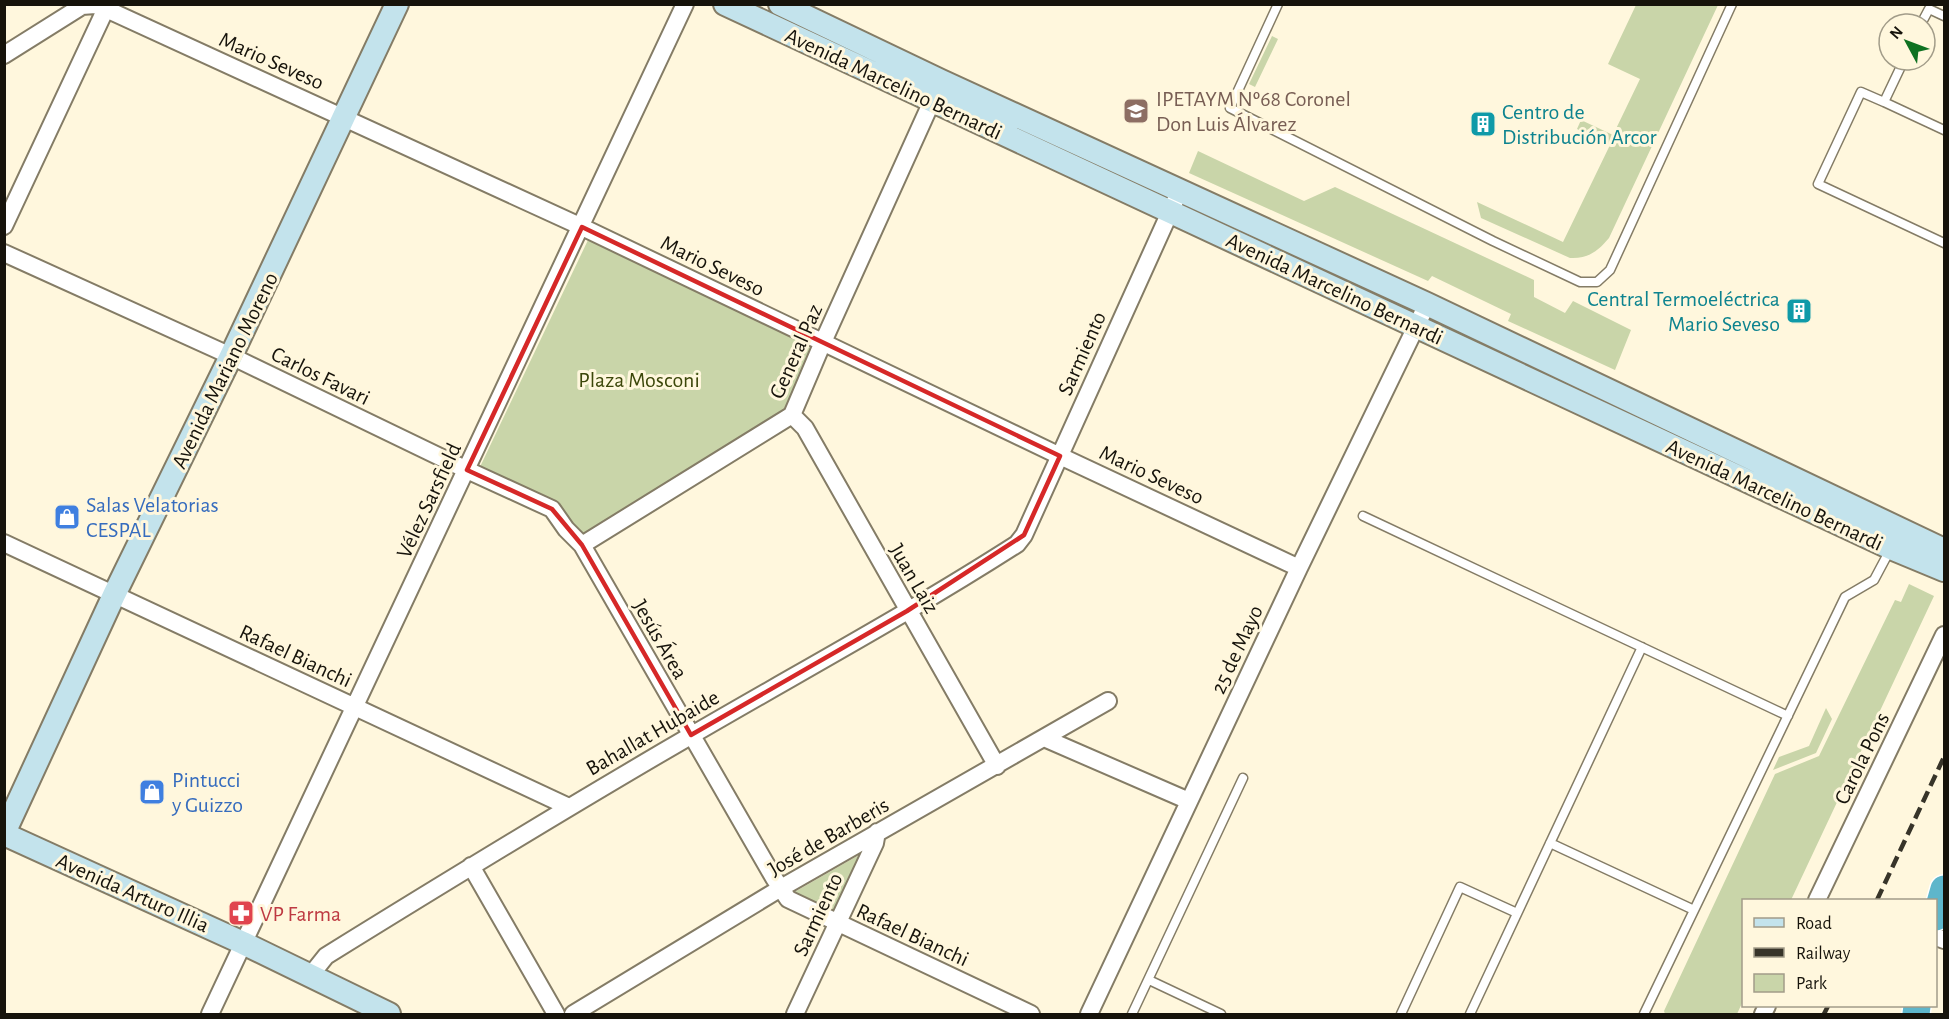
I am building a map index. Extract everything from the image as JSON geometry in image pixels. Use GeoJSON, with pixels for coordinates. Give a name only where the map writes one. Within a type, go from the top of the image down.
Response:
{"type":"FeatureCollection","features":[{"type":"Feature","properties":{"kind":"highway"},"geometry":{"type":"LineString","coordinates":[[1937,911],[1944,889]]}},
{"type":"Feature","properties":{"kind":"main road","name":"Avenida Mariano Moreno"},"geometry":{"type":"LineString","coordinates":[[4,834],[114,595],[231,356],[397,4]]}},
{"type":"Feature","properties":{"kind":"main road","name":"Avenida Marcelino Bernardi"},"geometry":{"type":"LineString","coordinates":[[725,4],[1180,190],[1427,304],[1895,538],[1944,570]]}},
{"type":"Feature","properties":{"kind":"main road","name":"Avenida Marcelino Bernardi"},"geometry":{"type":"LineString","coordinates":[[780,4],[936,91],[1170,211],[1417,326],[1895,538],[1944,550]]}},
{"type":"Feature","properties":{"kind":"main road","name":"Avenida Arturo Illia"},"geometry":{"type":"LineString","coordinates":[[4,834],[243,942],[389,1014]]}},
{"type":"Feature","properties":{"kind":"street","name":"Vélez Sarsfield"},"geometry":{"type":"LineString","coordinates":[[210,1014],[685,4]]}},
{"type":"Feature","properties":{"kind":"street"},"geometry":{"type":"LineString","coordinates":[[4,55],[82,6],[107,7],[4,226]]}},
{"type":"Feature","properties":{"kind":"street","name":"Mario Seveso"},"geometry":{"type":"LineString","coordinates":[[107,7],[582,227],[1059,456],[1299,568]]}},
{"type":"Feature","properties":{"kind":"street","name":"General Paz"},"geometry":{"type":"LineString","coordinates":[[582,545],[792,415],[936,91]]}},
{"type":"Feature","properties":{"kind":"street","name":"Sarmiento"},"geometry":{"type":"LineString","coordinates":[[1024,535],[1180,190]]}},
{"type":"Feature","properties":{"kind":"street","name":"Carlos Favari"},"geometry":{"type":"LineString","coordinates":[[4,253],[231,356],[552,509]]}},
{"type":"Feature","properties":{"kind":"street","name":"25 de Mayo"},"geometry":{"type":"LineString","coordinates":[[1089,1014],[1188,801],[1427,304]]}},
{"type":"Feature","properties":{"kind":"street","name":"Juan Laiz"},"geometry":{"type":"LineString","coordinates":[[792,415],[805,428],[907,611],[997,765]]}},
{"type":"Feature","properties":{"kind":"street","name":"Jesús Área"},"geometry":{"type":"LineString","coordinates":[[552,509],[566,529],[582,545],[781,888]]}},
{"type":"Feature","properties":{"kind":"street","name":"Bahallat Hubaide"},"geometry":{"type":"LineString","coordinates":[[310,976],[326,956],[471,866],[691,735],[907,611],[1017,544],[1024,535]]}},
{"type":"Feature","properties":{"kind":"street","name":"Rafael Bianchi"},"geometry":{"type":"LineString","coordinates":[[4,543],[569,807]]}},
{"type":"Feature","properties":{"kind":"street","name":"Carola Pons"},"geometry":{"type":"LineString","coordinates":[[1817,899],[1944,635]]}},
{"type":"Feature","properties":{"kind":"street","name":"José de Barberis"},"geometry":{"type":"LineString","coordinates":[[573,1014],[781,888],[1108,701]]}},
{"type":"Feature","properties":{"kind":"street"},"geometry":{"type":"LineString","coordinates":[[1044,738],[1188,801]]}},
{"type":"Feature","properties":{"kind":"street","name":"Sarmiento"},"geometry":{"type":"LineString","coordinates":[[795,1014],[875,843],[877,832]]}},
{"type":"Feature","properties":{"kind":"street"},"geometry":{"type":"LineString","coordinates":[[471,866],[556,1014]]}},
{"type":"Feature","properties":{"kind":"street","name":"Rafael Bianchi"},"geometry":{"type":"LineString","coordinates":[[781,888],[792,902],[1030,1014]]}},
{"type":"Feature","properties":{"kind":"lane"},"geometry":{"type":"LineString","coordinates":[[1278,4],[1230,108],[1493,241],[1580,282],[1597,282],[1610,270],[1732,4]]}},
{"type":"Feature","properties":{"kind":"lane"},"geometry":{"type":"LineString","coordinates":[[1924,7],[1944,16]]}},
{"type":"Feature","properties":{"kind":"lane"},"geometry":{"type":"LineString","coordinates":[[1884,102],[1898,72]]}},
{"type":"Feature","properties":{"kind":"lane"},"geometry":{"type":"LineString","coordinates":[[1944,130],[1861,92],[1818,184],[1944,243]]}},
{"type":"Feature","properties":{"kind":"lane"},"geometry":{"type":"LineString","coordinates":[[1363,516],[1788,716]]}},
{"type":"Feature","properties":{"kind":"lane"},"geometry":{"type":"LineString","coordinates":[[1644,1014],[1845,597],[1874,580],[1895,538]]}},
{"type":"Feature","properties":{"kind":"lane"},"geometry":{"type":"LineString","coordinates":[[1470,1014],[1642,647]]}},
{"type":"Feature","properties":{"kind":"lane"},"geometry":{"type":"LineString","coordinates":[[1132,1014],[1243,778]]}},
{"type":"Feature","properties":{"kind":"lane"},"geometry":{"type":"LineString","coordinates":[[1550,843],[1694,910]]}},
{"type":"Feature","properties":{"kind":"lane"},"geometry":{"type":"LineString","coordinates":[[1401,1014],[1460,887],[1517,913]]}},
{"type":"Feature","properties":{"kind":"lane"},"geometry":{"type":"LineString","coordinates":[[1149,980],[1221,1014]]}},
{"type":"Feature","properties":{"kind":"highlighted area"},"geometry":{"type":"Polygon","coordinates":[[[582,227],[1060,456],[1024,535],[907,611],[691,735],[582,545],[552,509],[467,470],[582,227]]]}},
{"type":"Feature","properties":{"kind":"green space"},"geometry":{"type":"Polygon","coordinates":[[[1636,5],[1718,5],[1609,238],[1592,253],[1570,258],[1481,218],[1477,202],[1563,242],[1610,145],[1577,129],[1581,120],[1613,135],[1640,79],[1608,64],[1636,5]]]}},
{"type":"Feature","properties":{"kind":"green space"},"geometry":{"type":"Polygon","coordinates":[[[1272,36],[1278,39],[1255,87],[1249,84],[1272,36]]]}},
{"type":"Feature","properties":{"kind":"green space"},"geometry":{"type":"Polygon","coordinates":[[[1198,151],[1304,201],[1335,187],[1534,280],[1534,297],[1565,313],[1573,301],[1631,330],[1615,370],[1508,321],[1511,314],[1432,276],[1428,281],[1189,173],[1198,151]]]}},
{"type":"Feature","properties":{"kind":"green space","name":"Plaza Mosconi"},"geometry":{"type":"Polygon","coordinates":[[[588,240],[816,344],[788,412],[579,537],[479,469],[588,240]]]}},
{"type":"Feature","properties":{"kind":"green space"},"geometry":{"type":"Polygon","coordinates":[[[1909,584],[1934,596],[1791,899],[1742,899],[1742,1003],[1737,1014],[1665,1014],[1664,1011],[1775,774],[1819,756],[1895,600],[1901,602],[1909,584]]]}},
{"type":"Feature","properties":{"kind":"green space"},"geometry":{"type":"Polygon","coordinates":[[[1826,708],[1832,719],[1816,753],[1773,770],[1779,757],[1809,746],[1826,708]]]}},
{"type":"Feature","properties":{"kind":"green space"},"geometry":{"type":"Polygon","coordinates":[[[866,851],[836,918],[791,894],[866,851]]]}},
{"type":"Feature","properties":{"kind":"railway"},"geometry":{"type":"LineString","coordinates":[[1877,899],[1944,757]]}},
{"type":"Feature","properties":{"kind":"railway"},"geometry":{"type":"LineString","coordinates":[[1824,1014],[1828,1007]]}},
{"type":"Feature","properties":{"kind":"place","name":"IPETAYM Nº68 Coronel Don Luis Álvarez"},"geometry":{"type":"Point","coordinates":[1136,111]}},
{"type":"Feature","properties":{"kind":"place","name":"Centro de Distribución Arcor"},"geometry":{"type":"Point","coordinates":[1483,124]}},
{"type":"Feature","properties":{"kind":"place","name":"Central Termoeléctrica Mario Seveso"},"geometry":{"type":"Point","coordinates":[1799,311]}},
{"type":"Feature","properties":{"kind":"place","name":"Salas Velatorias CESPAL"},"geometry":{"type":"Point","coordinates":[67,517]}},
{"type":"Feature","properties":{"kind":"place","name":"Pintucci y Guizzo"},"geometry":{"type":"Point","coordinates":[152,792]}},
{"type":"Feature","properties":{"kind":"place","name":"VP Farma"},"geometry":{"type":"Point","coordinates":[241,913]}}]}
